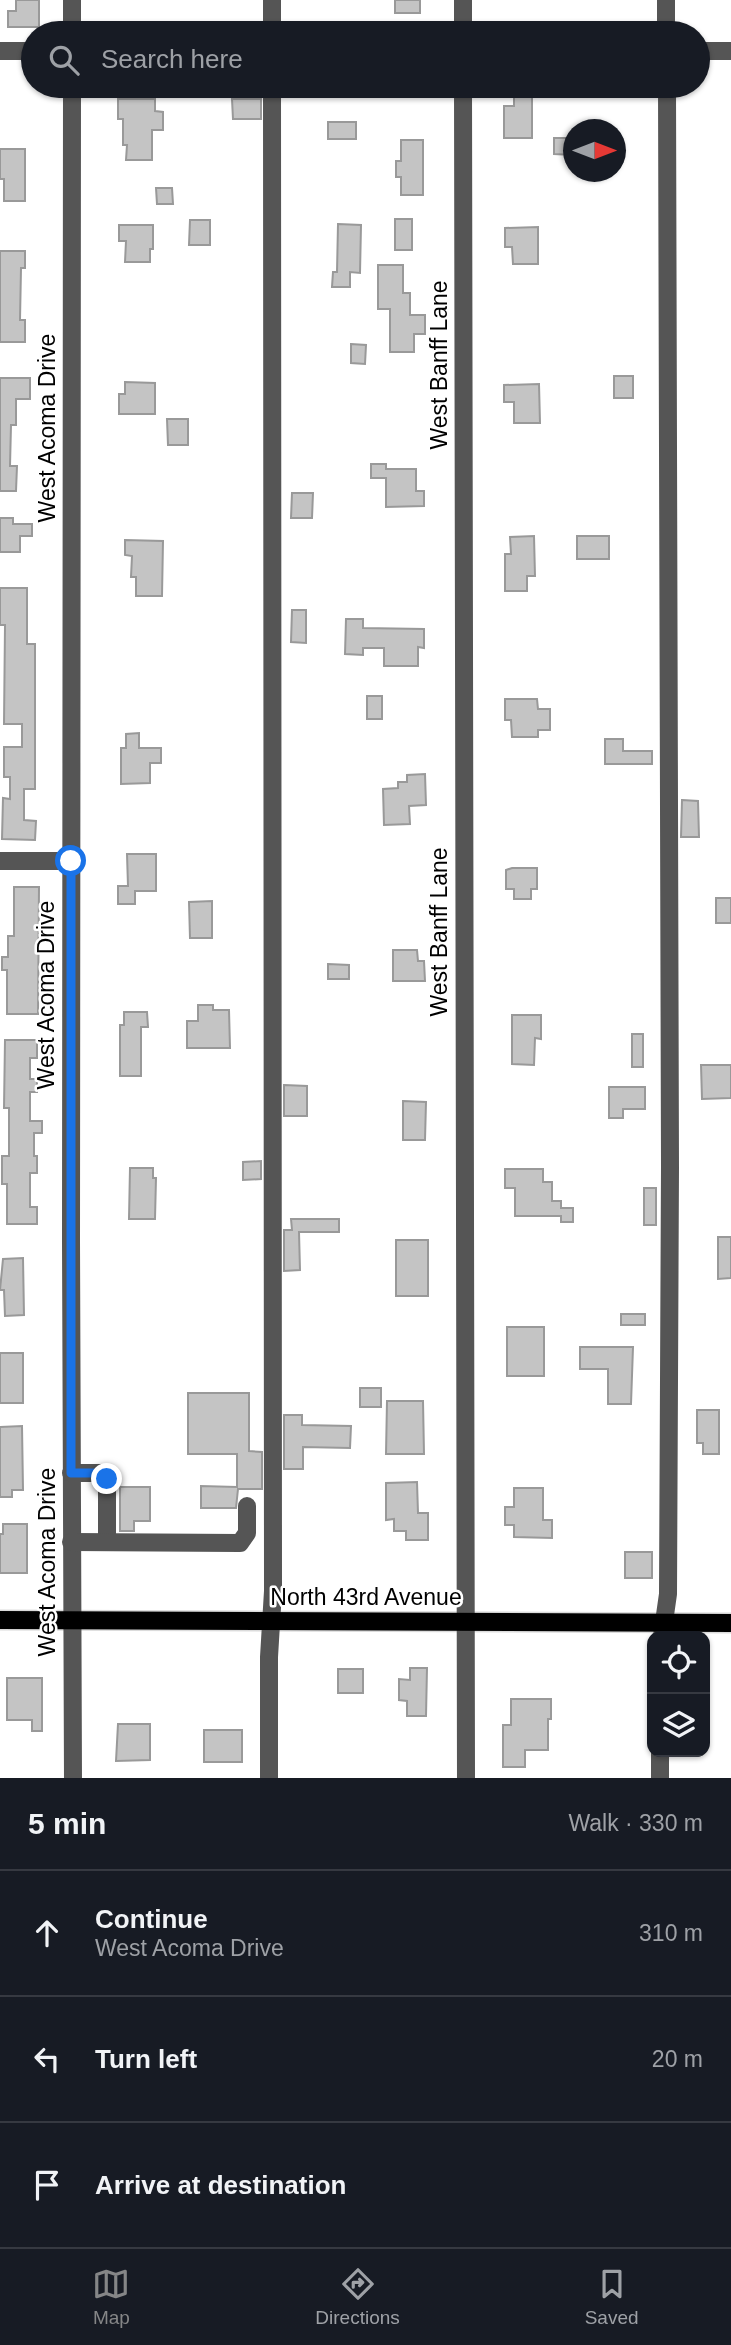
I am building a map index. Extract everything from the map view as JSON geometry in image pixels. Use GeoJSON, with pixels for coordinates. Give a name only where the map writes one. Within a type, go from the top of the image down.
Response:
{"type":"FeatureCollection","features":[{"type":"Feature","properties":{"kind":"main road","name":"North 43rd Avenue"},"geometry":{"type":"LineString","coordinates":[[0,1620],[465,1622],[662,1629],[731,1623]]}},
{"type":"Feature","properties":{"kind":"street"},"geometry":{"type":"LineString","coordinates":[[72,0],[72,21]]}},
{"type":"Feature","properties":{"kind":"street"},"geometry":{"type":"LineString","coordinates":[[272,0],[272,21]]}},
{"type":"Feature","properties":{"kind":"street"},"geometry":{"type":"LineString","coordinates":[[463,0],[463,21]]}},
{"type":"Feature","properties":{"kind":"street"},"geometry":{"type":"LineString","coordinates":[[666,0],[666,21]]}},
{"type":"Feature","properties":{"kind":"street"},"geometry":{"type":"LineString","coordinates":[[0,51],[21,51]]}},
{"type":"Feature","properties":{"kind":"street"},"geometry":{"type":"LineString","coordinates":[[710,51],[731,51]]}},
{"type":"Feature","properties":{"kind":"street","name":"West Acoma Drive"},"geometry":{"type":"LineString","coordinates":[[72,98],[73,1778]]}},
{"type":"Feature","properties":{"kind":"street"},"geometry":{"type":"LineString","coordinates":[[269,1778],[269,1657],[273,1591],[272,98]]}},
{"type":"Feature","properties":{"kind":"street","name":"West Banff Lane"},"geometry":{"type":"LineString","coordinates":[[463,98],[466,1778]]}},
{"type":"Feature","properties":{"kind":"street"},"geometry":{"type":"LineString","coordinates":[[662,1629],[668,1594],[670,1181],[667,98]]}},
{"type":"Feature","properties":{"kind":"street"},"geometry":{"type":"LineString","coordinates":[[0,861],[71,861]]}},
{"type":"Feature","properties":{"kind":"street"},"geometry":{"type":"LineString","coordinates":[[71,1473],[102,1473],[107,1479],[107,1542]]}},
{"type":"Feature","properties":{"kind":"street"},"geometry":{"type":"LineString","coordinates":[[71,1542],[240,1543],[247,1533],[247,1506]]}},
{"type":"Feature","properties":{"kind":"street"},"geometry":{"type":"LineString","coordinates":[[660,1757],[660,1778]]}},
{"type":"Feature","properties":{"kind":"building"},"geometry":{"type":"Polygon","coordinates":[[[16,0],[39,0],[39,21],[21,21],[21,27],[8,27],[8,11],[16,11],[16,0]]]}},
{"type":"Feature","properties":{"kind":"building"},"geometry":{"type":"Polygon","coordinates":[[[395,0],[420,0],[420,13],[395,13],[395,0]]]}},
{"type":"Feature","properties":{"kind":"building"},"geometry":{"type":"Polygon","coordinates":[[[514,98],[532,98],[532,138],[504,138],[504,106],[514,106],[514,98]]]}},
{"type":"Feature","properties":{"kind":"building"},"geometry":{"type":"Polygon","coordinates":[[[118,99],[155,99],[155,111],[163,112],[163,130],[152,130],[152,160],[126,160],[127,145],[123,145],[123,119],[118,119],[118,99]]]}},
{"type":"Feature","properties":{"kind":"building"},"geometry":{"type":"Polygon","coordinates":[[[232,99],[261,99],[261,119],[233,119],[232,99]]]}},
{"type":"Feature","properties":{"kind":"building"},"geometry":{"type":"Polygon","coordinates":[[[328,122],[356,122],[356,139],[328,139],[328,122]]]}},
{"type":"Feature","properties":{"kind":"building"},"geometry":{"type":"Polygon","coordinates":[[[554,138],[563,138],[563,154],[554,154],[554,138]]]}},
{"type":"Feature","properties":{"kind":"building"},"geometry":{"type":"Polygon","coordinates":[[[401,140],[423,140],[423,195],[401,195],[401,177],[396,177],[396,161],[401,161],[401,140]]]}},
{"type":"Feature","properties":{"kind":"building"},"geometry":{"type":"Polygon","coordinates":[[[0,149],[25,149],[25,201],[4,201],[4,179],[0,179],[0,149]]]}},
{"type":"Feature","properties":{"kind":"building"},"geometry":{"type":"Polygon","coordinates":[[[156,188],[172,188],[173,204],[157,204],[156,188]]]}},
{"type":"Feature","properties":{"kind":"building"},"geometry":{"type":"Polygon","coordinates":[[[395,219],[412,219],[412,250],[395,250],[395,219]]]}},
{"type":"Feature","properties":{"kind":"building"},"geometry":{"type":"Polygon","coordinates":[[[190,220],[210,220],[210,245],[189,245],[190,220]]]}},
{"type":"Feature","properties":{"kind":"building"},"geometry":{"type":"Polygon","coordinates":[[[338,224],[361,225],[360,273],[350,272],[350,287],[332,287],[333,272],[337,272],[338,224]]]}},
{"type":"Feature","properties":{"kind":"building"},"geometry":{"type":"Polygon","coordinates":[[[119,225],[153,225],[150,262],[125,262],[126,241],[119,241],[119,225]]]}},
{"type":"Feature","properties":{"kind":"building"},"geometry":{"type":"Polygon","coordinates":[[[538,227],[538,264],[513,264],[512,247],[505,247],[505,228],[538,227]]]}},
{"type":"Feature","properties":{"kind":"building"},"geometry":{"type":"Polygon","coordinates":[[[0,251],[25,251],[25,268],[21,268],[20,320],[25,320],[25,342],[0,342],[0,251]]]}},
{"type":"Feature","properties":{"kind":"building"},"geometry":{"type":"Polygon","coordinates":[[[378,265],[403,265],[403,293],[410,293],[410,315],[425,315],[425,334],[414,334],[414,352],[390,352],[390,309],[378,309],[378,265]]]}},
{"type":"Feature","properties":{"kind":"building"},"geometry":{"type":"Polygon","coordinates":[[[351,344],[366,345],[365,364],[351,363],[351,344]]]}},
{"type":"Feature","properties":{"kind":"building"},"geometry":{"type":"Polygon","coordinates":[[[614,376],[633,376],[633,398],[614,398],[614,376]]]}},
{"type":"Feature","properties":{"kind":"building"},"geometry":{"type":"Polygon","coordinates":[[[0,378],[30,378],[30,399],[16,399],[16,425],[11,425],[10,466],[17,466],[16,491],[0,491],[0,378]]]}},
{"type":"Feature","properties":{"kind":"building"},"geometry":{"type":"Polygon","coordinates":[[[125,382],[155,383],[155,414],[119,414],[119,394],[125,394],[125,382]]]}},
{"type":"Feature","properties":{"kind":"building"},"geometry":{"type":"Polygon","coordinates":[[[539,384],[540,423],[514,423],[514,402],[504,402],[504,385],[539,384]]]}},
{"type":"Feature","properties":{"kind":"building"},"geometry":{"type":"Polygon","coordinates":[[[167,419],[188,419],[188,445],[168,445],[167,419]]]}},
{"type":"Feature","properties":{"kind":"building"},"geometry":{"type":"Polygon","coordinates":[[[371,464],[386,464],[386,469],[416,469],[416,491],[424,491],[424,506],[386,507],[386,478],[371,478],[371,464]]]}},
{"type":"Feature","properties":{"kind":"building"},"geometry":{"type":"Polygon","coordinates":[[[292,493],[313,493],[312,518],[291,518],[292,493]]]}},
{"type":"Feature","properties":{"kind":"building"},"geometry":{"type":"Polygon","coordinates":[[[0,518],[13,518],[13,524],[32,524],[32,536],[20,536],[20,552],[0,552],[0,518]]]}},
{"type":"Feature","properties":{"kind":"building"},"geometry":{"type":"Polygon","coordinates":[[[534,536],[535,576],[527,576],[527,591],[505,591],[505,554],[511,554],[510,537],[534,536]]]}},
{"type":"Feature","properties":{"kind":"building"},"geometry":{"type":"Polygon","coordinates":[[[577,536],[609,536],[609,559],[577,559],[577,536]]]}},
{"type":"Feature","properties":{"kind":"building"},"geometry":{"type":"Polygon","coordinates":[[[125,540],[163,541],[162,596],[136,596],[136,577],[131,577],[132,556],[125,555],[125,540]]]}},
{"type":"Feature","properties":{"kind":"building"},"geometry":{"type":"Polygon","coordinates":[[[0,588],[27,588],[27,644],[35,644],[35,789],[24,789],[24,820],[36,821],[35,840],[2,839],[3,798],[10,799],[10,777],[4,777],[4,747],[22,747],[22,724],[4,724],[5,625],[0,625],[0,588]]]}},
{"type":"Feature","properties":{"kind":"building"},"geometry":{"type":"Polygon","coordinates":[[[292,610],[306,610],[306,643],[291,642],[292,610]]]}},
{"type":"Feature","properties":{"kind":"building"},"geometry":{"type":"Polygon","coordinates":[[[346,619],[363,619],[363,628],[424,629],[424,648],[418,647],[418,666],[384,666],[384,648],[363,648],[363,655],[345,654],[346,619]]]}},
{"type":"Feature","properties":{"kind":"building"},"geometry":{"type":"Polygon","coordinates":[[[367,696],[382,696],[382,719],[367,719],[367,696]]]}},
{"type":"Feature","properties":{"kind":"building"},"geometry":{"type":"Polygon","coordinates":[[[505,699],[537,699],[538,709],[550,709],[550,730],[538,730],[538,737],[512,737],[511,720],[505,720],[505,699]]]}},
{"type":"Feature","properties":{"kind":"building"},"geometry":{"type":"Polygon","coordinates":[[[139,733],[139,748],[161,748],[161,763],[150,763],[150,783],[121,784],[121,748],[126,748],[126,734],[139,733]]]}},
{"type":"Feature","properties":{"kind":"building"},"geometry":{"type":"Polygon","coordinates":[[[605,739],[623,739],[623,751],[652,751],[652,764],[605,764],[605,739]]]}},
{"type":"Feature","properties":{"kind":"building"},"geometry":{"type":"Polygon","coordinates":[[[425,774],[426,805],[409,806],[410,824],[384,825],[383,789],[398,788],[398,782],[407,782],[407,775],[425,774]]]}},
{"type":"Feature","properties":{"kind":"building"},"geometry":{"type":"Polygon","coordinates":[[[682,800],[698,801],[699,837],[681,837],[682,800]]]}},
{"type":"Feature","properties":{"kind":"building"},"geometry":{"type":"Polygon","coordinates":[[[127,854],[156,854],[156,891],[135,891],[135,904],[118,904],[118,886],[128,886],[127,854]]]}},
{"type":"Feature","properties":{"kind":"building"},"geometry":{"type":"Polygon","coordinates":[[[537,868],[537,889],[531,889],[531,899],[514,899],[514,889],[506,889],[506,870],[537,868]]]}},
{"type":"Feature","properties":{"kind":"building"},"geometry":{"type":"Polygon","coordinates":[[[14,887],[39,887],[38,1014],[7,1014],[7,970],[2,970],[2,957],[8,957],[8,936],[14,936],[14,887]]]}},
{"type":"Feature","properties":{"kind":"building"},"geometry":{"type":"Polygon","coordinates":[[[716,898],[731,898],[731,923],[716,923],[716,898]]]}},
{"type":"Feature","properties":{"kind":"building"},"geometry":{"type":"Polygon","coordinates":[[[212,901],[212,938],[190,938],[189,902],[212,901]]]}},
{"type":"Feature","properties":{"kind":"building"},"geometry":{"type":"Polygon","coordinates":[[[393,950],[417,950],[418,961],[424,961],[425,981],[393,981],[393,950]]]}},
{"type":"Feature","properties":{"kind":"building"},"geometry":{"type":"Polygon","coordinates":[[[328,964],[349,965],[349,979],[328,979],[328,964]]]}},
{"type":"Feature","properties":{"kind":"building"},"geometry":{"type":"Polygon","coordinates":[[[198,1005],[213,1005],[213,1010],[229,1010],[230,1048],[187,1048],[187,1021],[198,1021],[198,1005]]]}},
{"type":"Feature","properties":{"kind":"building"},"geometry":{"type":"Polygon","coordinates":[[[124,1012],[147,1012],[148,1027],[141,1027],[141,1076],[120,1076],[120,1025],[124,1025],[124,1012]]]}},
{"type":"Feature","properties":{"kind":"building"},"geometry":{"type":"Polygon","coordinates":[[[512,1015],[541,1015],[541,1039],[535,1038],[534,1065],[512,1064],[512,1015]]]}},
{"type":"Feature","properties":{"kind":"building"},"geometry":{"type":"Polygon","coordinates":[[[632,1034],[643,1034],[643,1067],[632,1067],[632,1034]]]}},
{"type":"Feature","properties":{"kind":"building"},"geometry":{"type":"Polygon","coordinates":[[[5,1040],[37,1040],[37,1058],[30,1058],[30,1079],[37,1079],[37,1092],[30,1092],[30,1121],[42,1121],[42,1133],[34,1133],[37,1173],[30,1173],[30,1207],[37,1207],[37,1224],[7,1224],[7,1184],[2,1184],[2,1156],[9,1156],[9,1108],[4,1108],[5,1040]]]}},
{"type":"Feature","properties":{"kind":"building"},"geometry":{"type":"Polygon","coordinates":[[[701,1065],[731,1065],[731,1098],[702,1099],[701,1065]]]}},
{"type":"Feature","properties":{"kind":"building"},"geometry":{"type":"Polygon","coordinates":[[[284,1085],[307,1086],[307,1116],[284,1116],[284,1085]]]}},
{"type":"Feature","properties":{"kind":"building"},"geometry":{"type":"Polygon","coordinates":[[[609,1087],[645,1087],[645,1109],[623,1109],[623,1118],[609,1118],[609,1087]]]}},
{"type":"Feature","properties":{"kind":"building"},"geometry":{"type":"Polygon","coordinates":[[[403,1101],[426,1102],[425,1140],[403,1140],[403,1101]]]}},
{"type":"Feature","properties":{"kind":"building"},"geometry":{"type":"Polygon","coordinates":[[[261,1161],[261,1179],[243,1180],[243,1162],[261,1161]]]}},
{"type":"Feature","properties":{"kind":"building"},"geometry":{"type":"Polygon","coordinates":[[[130,1168],[153,1168],[153,1178],[156,1178],[155,1219],[129,1219],[130,1168]]]}},
{"type":"Feature","properties":{"kind":"building"},"geometry":{"type":"Polygon","coordinates":[[[505,1169],[543,1169],[543,1182],[552,1182],[552,1201],[561,1201],[561,1208],[573,1208],[573,1222],[561,1222],[561,1216],[515,1216],[515,1188],[505,1188],[505,1169]]]}},
{"type":"Feature","properties":{"kind":"building"},"geometry":{"type":"Polygon","coordinates":[[[644,1188],[656,1188],[656,1225],[644,1225],[644,1188]]]}},
{"type":"Feature","properties":{"kind":"building"},"geometry":{"type":"Polygon","coordinates":[[[291,1219],[339,1219],[339,1232],[299,1232],[300,1270],[284,1271],[284,1230],[292,1230],[291,1219]]]}},
{"type":"Feature","properties":{"kind":"building"},"geometry":{"type":"Polygon","coordinates":[[[718,1237],[731,1237],[731,1278],[718,1279],[718,1237]]]}},
{"type":"Feature","properties":{"kind":"building"},"geometry":{"type":"Polygon","coordinates":[[[396,1240],[428,1240],[428,1296],[396,1296],[396,1240]]]}},
{"type":"Feature","properties":{"kind":"building"},"geometry":{"type":"Polygon","coordinates":[[[23,1258],[24,1315],[5,1316],[4,1290],[0,1290],[3,1259],[23,1258]]]}},
{"type":"Feature","properties":{"kind":"building"},"geometry":{"type":"Polygon","coordinates":[[[621,1314],[645,1314],[645,1325],[621,1325],[621,1314]]]}},
{"type":"Feature","properties":{"kind":"building"},"geometry":{"type":"Polygon","coordinates":[[[507,1327],[544,1327],[544,1376],[507,1376],[507,1327]]]}},
{"type":"Feature","properties":{"kind":"building"},"geometry":{"type":"Polygon","coordinates":[[[580,1347],[633,1347],[631,1404],[608,1404],[608,1369],[580,1369],[580,1347]]]}},
{"type":"Feature","properties":{"kind":"building"},"geometry":{"type":"Polygon","coordinates":[[[0,1353],[23,1353],[23,1403],[0,1403],[0,1353]]]}},
{"type":"Feature","properties":{"kind":"building"},"geometry":{"type":"Polygon","coordinates":[[[360,1388],[381,1388],[381,1407],[360,1407],[360,1388]]]}},
{"type":"Feature","properties":{"kind":"building"},"geometry":{"type":"Polygon","coordinates":[[[188,1393],[249,1393],[249,1451],[262,1452],[262,1489],[238,1489],[236,1508],[201,1508],[201,1486],[237,1487],[237,1454],[188,1454],[188,1393]]]}},
{"type":"Feature","properties":{"kind":"building"},"geometry":{"type":"Polygon","coordinates":[[[387,1401],[423,1401],[424,1454],[386,1454],[387,1401]]]}},
{"type":"Feature","properties":{"kind":"building"},"geometry":{"type":"Polygon","coordinates":[[[697,1410],[719,1410],[719,1454],[703,1454],[703,1443],[697,1443],[697,1410]]]}},
{"type":"Feature","properties":{"kind":"building"},"geometry":{"type":"Polygon","coordinates":[[[284,1415],[302,1415],[302,1425],[351,1426],[350,1448],[303,1447],[303,1469],[284,1469],[284,1415]]]}},
{"type":"Feature","properties":{"kind":"building"},"geometry":{"type":"Polygon","coordinates":[[[22,1426],[23,1490],[12,1490],[12,1497],[0,1497],[0,1427],[22,1426]]]}},
{"type":"Feature","properties":{"kind":"building"},"geometry":{"type":"Polygon","coordinates":[[[417,1482],[418,1513],[428,1513],[428,1540],[406,1540],[406,1531],[394,1531],[394,1519],[386,1520],[386,1483],[417,1482]]]}},
{"type":"Feature","properties":{"kind":"building"},"geometry":{"type":"Polygon","coordinates":[[[120,1487],[150,1487],[150,1521],[134,1521],[134,1531],[120,1531],[120,1487]]]}},
{"type":"Feature","properties":{"kind":"building"},"geometry":{"type":"Polygon","coordinates":[[[514,1488],[543,1488],[543,1520],[552,1520],[552,1538],[514,1537],[514,1525],[505,1525],[505,1507],[514,1507],[514,1488]]]}},
{"type":"Feature","properties":{"kind":"building"},"geometry":{"type":"Polygon","coordinates":[[[3,1524],[27,1524],[27,1573],[0,1573],[0,1534],[3,1534],[3,1524]]]}},
{"type":"Feature","properties":{"kind":"building"},"geometry":{"type":"Polygon","coordinates":[[[625,1552],[652,1552],[652,1578],[625,1578],[625,1552]]]}},
{"type":"Feature","properties":{"kind":"building"},"geometry":{"type":"Polygon","coordinates":[[[410,1668],[427,1668],[426,1716],[407,1716],[407,1701],[399,1700],[399,1679],[410,1680],[410,1668]]]}},
{"type":"Feature","properties":{"kind":"building"},"geometry":{"type":"Polygon","coordinates":[[[338,1669],[363,1669],[363,1693],[338,1693],[338,1669]]]}},
{"type":"Feature","properties":{"kind":"building"},"geometry":{"type":"Polygon","coordinates":[[[7,1678],[42,1678],[42,1731],[32,1731],[32,1720],[7,1720],[7,1678]]]}},
{"type":"Feature","properties":{"kind":"building"},"geometry":{"type":"Polygon","coordinates":[[[511,1699],[551,1699],[548,1750],[525,1750],[525,1767],[503,1767],[503,1725],[511,1725],[511,1699]]]}},
{"type":"Feature","properties":{"kind":"building"},"geometry":{"type":"Polygon","coordinates":[[[118,1724],[150,1724],[150,1760],[116,1761],[118,1724]]]}},
{"type":"Feature","properties":{"kind":"building"},"geometry":{"type":"Polygon","coordinates":[[[204,1730],[242,1730],[242,1762],[204,1762],[204,1730]]]}},
{"type":"Feature","properties":{"kind":"route"},"geometry":{"type":"LineString","coordinates":[[71,861],[71,1473],[102,1473],[107,1479]]}}]}
